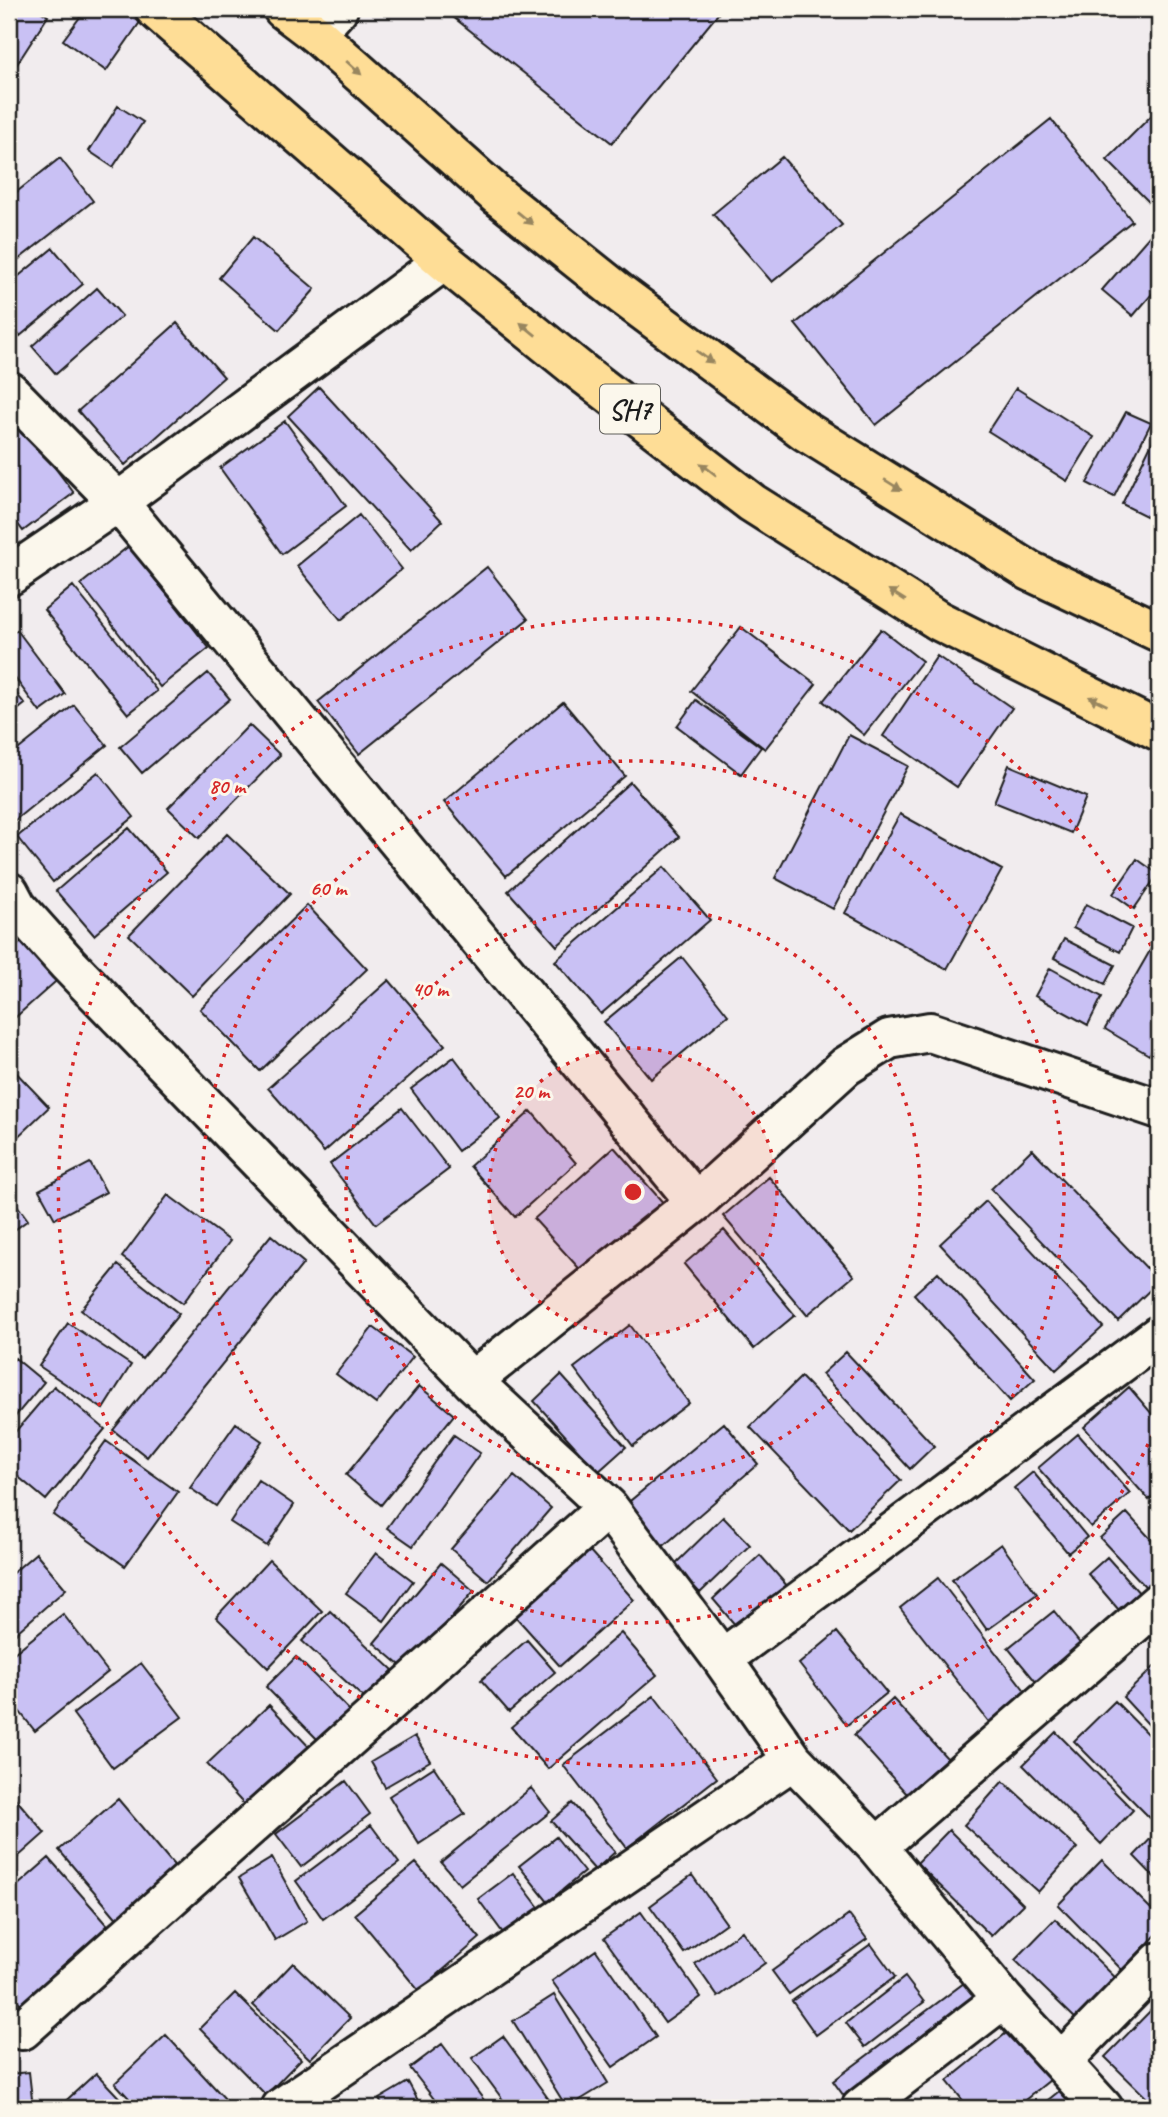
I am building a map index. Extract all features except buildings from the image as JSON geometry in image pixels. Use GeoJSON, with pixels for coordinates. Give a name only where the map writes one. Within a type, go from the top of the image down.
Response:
{"type":"FeatureCollection","features":[{"type":"Feature","properties":{"kind":"main road","name":"SH7"},"geometry":{"type":"LineString","coordinates":[[155,9],[444,261],[580,371],[752,503],[939,621],[1159,731]]}},
{"type":"Feature","properties":{"kind":"main road"},"geometry":{"type":"LineString","coordinates":[[283,9],[327,22],[498,196],[622,295],[805,431],[1030,571],[1159,632]]}},
{"type":"Feature","properties":{"kind":"street"},"geometry":{"type":"LineString","coordinates":[[9,576],[118,502],[444,261]]}},
{"type":"Feature","properties":{"kind":"street"},"geometry":{"type":"LineString","coordinates":[[9,391],[118,502],[696,1202]]}},
{"type":"Feature","properties":{"kind":"street"},"geometry":{"type":"LineString","coordinates":[[9,892],[18,907],[68,964],[472,1381],[608,1507],[722,1659],[793,1760],[877,1847],[1003,1999],[1103,2108]]}},
{"type":"Feature","properties":{"kind":"street"},"geometry":{"type":"LineString","coordinates":[[472,1381],[696,1202],[846,1066],[889,1039],[930,1032],[1159,1109]]}},
{"type":"Feature","properties":{"kind":"street"},"geometry":{"type":"LineString","coordinates":[[722,1659],[1159,1335]]}},
{"type":"Feature","properties":{"kind":"street"},"geometry":{"type":"LineString","coordinates":[[22,2030],[608,1507]]}},
{"type":"Feature","properties":{"kind":"street"},"geometry":{"type":"LineString","coordinates":[[877,1847],[1159,1602]]}},
{"type":"Feature","properties":{"kind":"street"},"geometry":{"type":"LineString","coordinates":[[281,2108],[793,1760]]}},
{"type":"Feature","properties":{"kind":"street"},"geometry":{"type":"LineString","coordinates":[[1061,2062],[1159,1962]]}},
{"type":"Feature","properties":{"kind":"street"},"geometry":{"type":"LineString","coordinates":[[861,2108],[1003,1999]]}}]}
